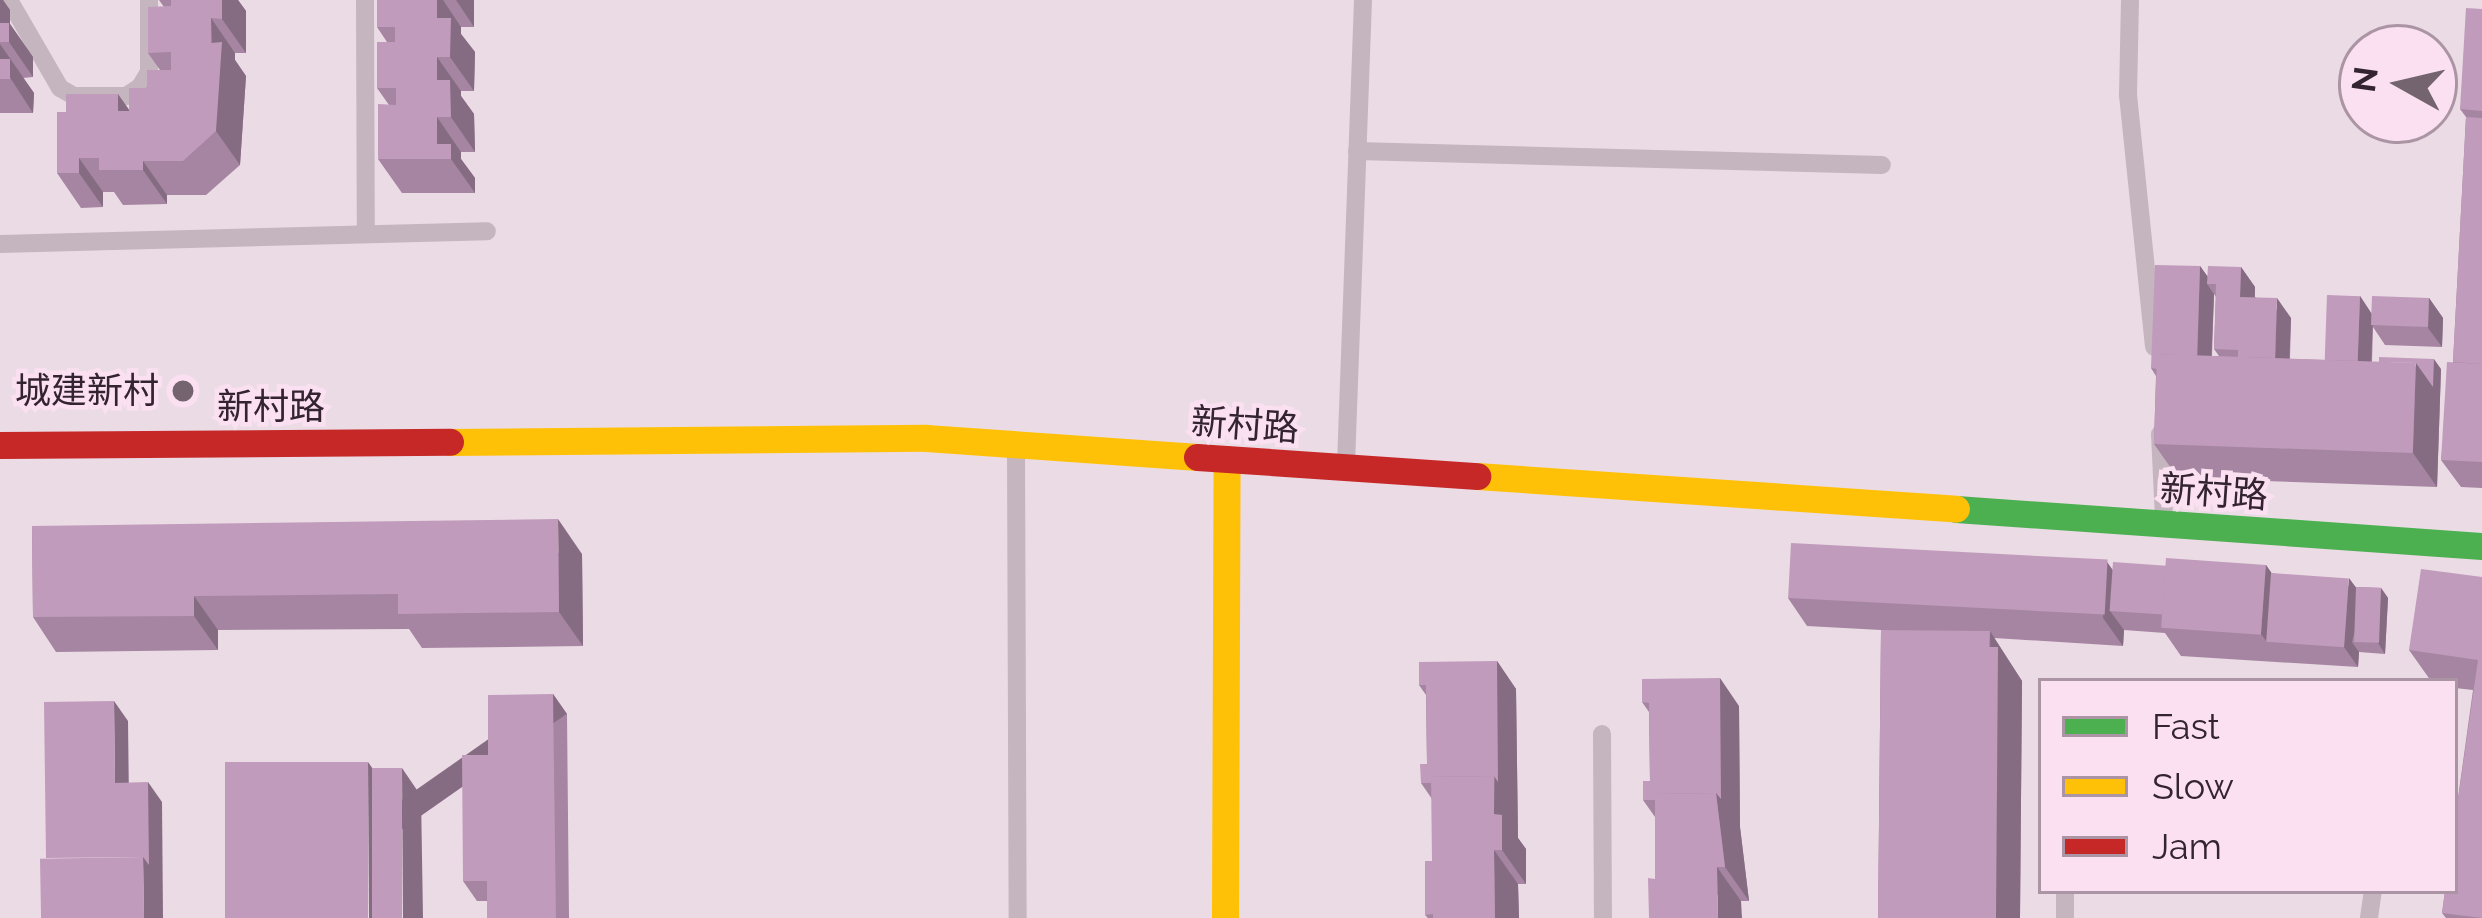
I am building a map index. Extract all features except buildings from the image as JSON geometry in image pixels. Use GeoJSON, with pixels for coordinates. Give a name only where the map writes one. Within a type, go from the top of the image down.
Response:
{"type":"FeatureCollection","features":[{"type":"Feature","properties":{"kind":"street","name":"新村路"},"geometry":{"type":"LineString","coordinates":[[0,445],[872,438],[2482,545]]}},
{"type":"Feature","properties":{"kind":"street"},"geometry":{"type":"LineString","coordinates":[[1226,918],[1227,459]]}},
{"type":"Feature","properties":{"kind":"lane"},"geometry":{"type":"LineString","coordinates":[[9,0],[60,88],[74,96],[126,95],[140,87],[149,72],[149,0]]}},
{"type":"Feature","properties":{"kind":"lane"},"geometry":{"type":"LineString","coordinates":[[365,0],[366,234]]}},
{"type":"Feature","properties":{"kind":"lane"},"geometry":{"type":"LineString","coordinates":[[1346,469],[1363,0]]}},
{"type":"Feature","properties":{"kind":"lane"},"geometry":{"type":"LineString","coordinates":[[2130,0],[2128,94],[2157,378]]}},
{"type":"Feature","properties":{"kind":"lane"},"geometry":{"type":"LineString","coordinates":[[1357,151],[1882,166]]}},
{"type":"Feature","properties":{"kind":"lane"},"geometry":{"type":"LineString","coordinates":[[0,244],[487,231]]}},
{"type":"Feature","properties":{"kind":"lane"},"geometry":{"type":"LineString","coordinates":[[2159,420],[2164,525]]}},
{"type":"Feature","properties":{"kind":"lane"},"geometry":{"type":"LineString","coordinates":[[1016,444],[1018,918]]}},
{"type":"Feature","properties":{"kind":"lane"},"geometry":{"type":"LineString","coordinates":[[1602,734],[1604,918]]}},
{"type":"Feature","properties":{"kind":"traffic: fast"},"geometry":{"type":"LineString","coordinates":[[1956,509],[2482,546]]}},
{"type":"Feature","properties":{"kind":"traffic: slow"},"geometry":{"type":"LineString","coordinates":[[450,442],[926,438],[1197,457]]}},
{"type":"Feature","properties":{"kind":"traffic: slow"},"geometry":{"type":"LineString","coordinates":[[1225,918],[1227,459]]}},
{"type":"Feature","properties":{"kind":"traffic: slow"},"geometry":{"type":"LineString","coordinates":[[1477,476],[1956,509]]}},
{"type":"Feature","properties":{"kind":"traffic: jam"},"geometry":{"type":"LineString","coordinates":[[0,445],[450,442]]}},
{"type":"Feature","properties":{"kind":"traffic: jam"},"geometry":{"type":"LineString","coordinates":[[1197,457],[1477,476]]}},
{"type":"Feature","properties":{"kind":"place","name":"城建新村"},"geometry":{"type":"Point","coordinates":[183,391]}}]}
